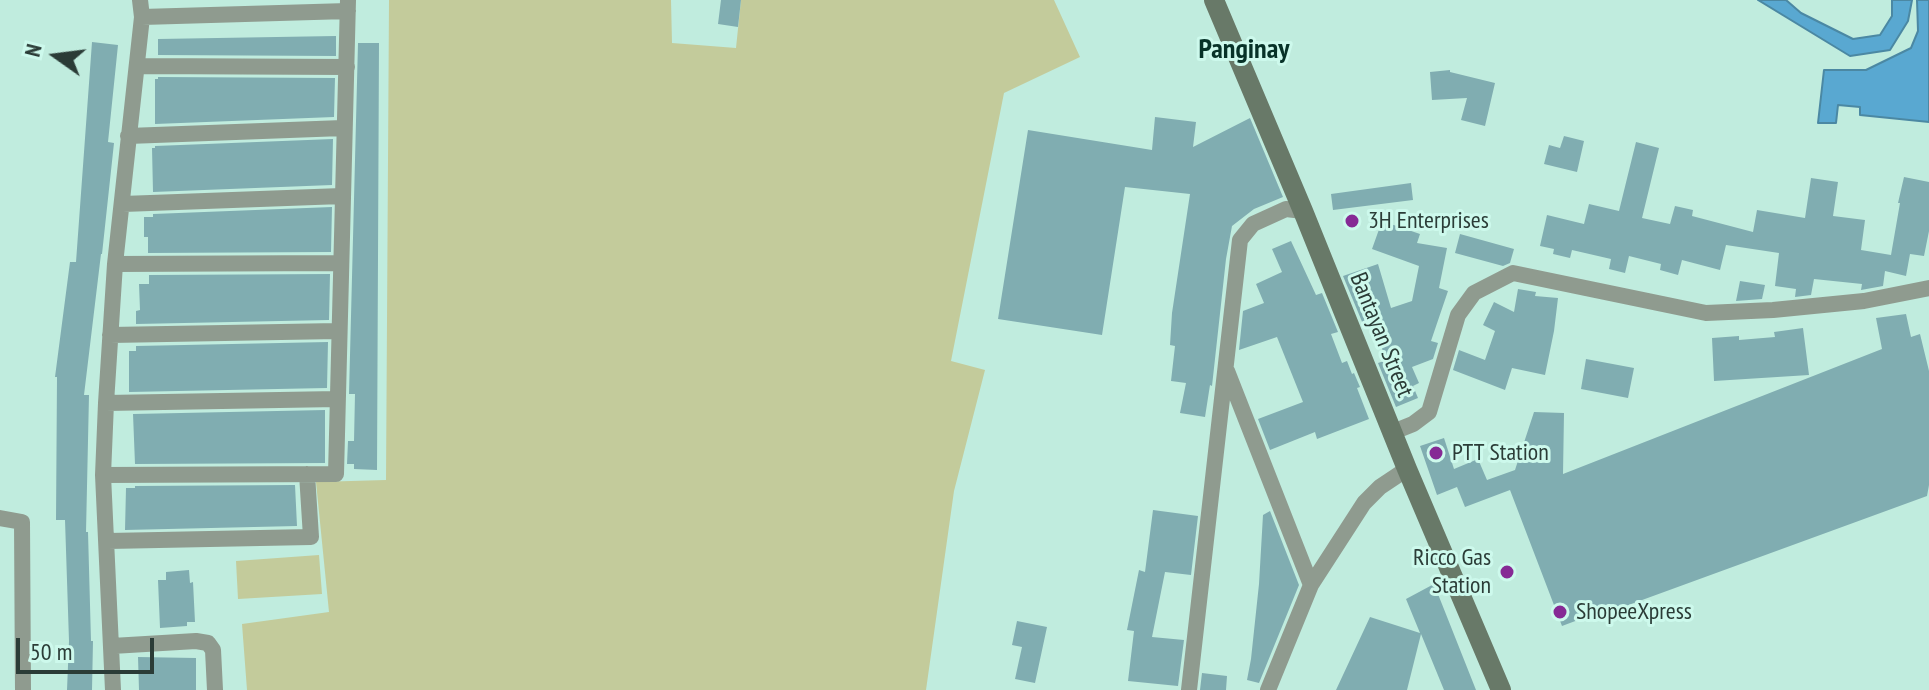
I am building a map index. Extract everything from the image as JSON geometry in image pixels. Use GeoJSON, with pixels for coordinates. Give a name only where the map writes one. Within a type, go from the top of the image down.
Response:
{"type":"FeatureCollection","features":[{"type":"Feature","properties":{"kind":"main road","name":"Bantayan Street"},"geometry":{"type":"LineString","coordinates":[[1214,0],[1501,690]]}},
{"type":"Feature","properties":{"kind":"street"},"geometry":{"type":"LineString","coordinates":[[103,475],[336,474],[348,5],[141,8],[138,66],[115,264],[103,475],[113,690]]}},
{"type":"Feature","properties":{"kind":"street"},"geometry":{"type":"LineString","coordinates":[[138,66],[347,67]]}},
{"type":"Feature","properties":{"kind":"street"},"geometry":{"type":"LineString","coordinates":[[128,136],[343,128]]}},
{"type":"Feature","properties":{"kind":"street"},"geometry":{"type":"LineString","coordinates":[[123,204],[342,196]]}},
{"type":"Feature","properties":{"kind":"street"},"geometry":{"type":"LineString","coordinates":[[1189,690],[1240,240],[1253,224],[1286,209],[1303,211]]}},
{"type":"Feature","properties":{"kind":"street"},"geometry":{"type":"LineString","coordinates":[[115,264],[340,263]]}},
{"type":"Feature","properties":{"kind":"street"},"geometry":{"type":"LineString","coordinates":[[1393,432],[1413,424],[1429,412],[1458,315],[1474,293],[1513,273],[1706,313],[1864,301],[1929,288]]}},
{"type":"Feature","properties":{"kind":"street"},"geometry":{"type":"LineString","coordinates":[[110,335],[338,331]]}},
{"type":"Feature","properties":{"kind":"street"},"geometry":{"type":"LineString","coordinates":[[1225,366],[1311,585]]}},
{"type":"Feature","properties":{"kind":"street"},"geometry":{"type":"LineString","coordinates":[[106,403],[337,399]]}},
{"type":"Feature","properties":{"kind":"street"},"geometry":{"type":"LineString","coordinates":[[1268,690],[1311,585],[1364,503],[1380,487],[1407,469]]}},
{"type":"Feature","properties":{"kind":"street"},"geometry":{"type":"LineString","coordinates":[[108,541],[311,537],[307,474]]}},
{"type":"Feature","properties":{"kind":"street"},"geometry":{"type":"LineString","coordinates":[[0,518],[22,522],[23,690]]}},
{"type":"Feature","properties":{"kind":"street"},"geometry":{"type":"LineString","coordinates":[[112,646],[208,643],[213,650],[215,690]]}},
{"type":"Feature","properties":{"kind":"green space"},"geometry":{"type":"Polygon","coordinates":[[[389,0],[671,0],[672,43],[736,48],[741,0],[1054,0],[1080,57],[1004,93],[951,361],[985,370],[954,491],[926,690],[247,690],[242,624],[329,612],[316,482],[386,480],[389,0]]]}},
{"type":"Feature","properties":{"kind":"green space"},"geometry":{"type":"Polygon","coordinates":[[[319,555],[322,594],[238,599],[236,561],[319,555]]]}},
{"type":"Feature","properties":{"kind":"water"},"geometry":{"type":"Polygon","coordinates":[[[1758,0],[1786,0],[1801,13],[1853,39],[1880,35],[1892,16],[1892,0],[1912,0],[1908,21],[1890,50],[1850,56],[1758,0]]]}},
{"type":"Feature","properties":{"kind":"water"},"geometry":{"type":"Polygon","coordinates":[[[1917,0],[1929,0],[1929,122],[1860,115],[1860,107],[1838,105],[1836,123],[1818,123],[1824,70],[1866,70],[1911,48],[1918,31],[1917,0]]]}},
{"type":"Feature","properties":{"kind":"building"},"geometry":{"type":"Polygon","coordinates":[[[721,0],[741,0],[738,27],[718,24],[721,0]]]}},
{"type":"Feature","properties":{"kind":"building"},"geometry":{"type":"Polygon","coordinates":[[[336,36],[336,56],[158,55],[158,39],[336,36]]]}},
{"type":"Feature","properties":{"kind":"building"},"geometry":{"type":"Polygon","coordinates":[[[92,42],[118,45],[108,142],[114,143],[84,395],[89,395],[86,532],[93,641],[92,690],[67,690],[69,641],[65,520],[56,520],[55,377],[70,262],[76,262],[92,42]]]}},
{"type":"Feature","properties":{"kind":"building"},"geometry":{"type":"Polygon","coordinates":[[[358,43],[379,43],[377,470],[354,469],[354,464],[347,464],[348,441],[354,441],[355,394],[349,394],[358,43]]]}},
{"type":"Feature","properties":{"kind":"building"},"geometry":{"type":"Polygon","coordinates":[[[1450,70],[1495,83],[1485,126],[1461,120],[1467,98],[1432,100],[1430,72],[1450,70]]]}},
{"type":"Feature","properties":{"kind":"building"},"geometry":{"type":"Polygon","coordinates":[[[335,78],[334,117],[155,124],[155,79],[335,78]]]}},
{"type":"Feature","properties":{"kind":"building"},"geometry":{"type":"Polygon","coordinates":[[[1155,117],[1196,122],[1193,147],[1250,118],[1283,197],[1254,209],[1232,226],[1212,386],[1205,417],[1180,413],[1186,383],[1171,381],[1175,346],[1170,345],[1172,313],[1190,194],[1125,187],[1102,335],[998,319],[1028,130],[1152,150],[1155,117]]]}},
{"type":"Feature","properties":{"kind":"building"},"geometry":{"type":"Polygon","coordinates":[[[1564,136],[1584,141],[1577,172],[1544,164],[1549,145],[1560,148],[1564,136]]]}},
{"type":"Feature","properties":{"kind":"building"},"geometry":{"type":"Polygon","coordinates":[[[333,139],[332,185],[153,192],[152,148],[155,146],[333,139]]]}},
{"type":"Feature","properties":{"kind":"building"},"geometry":{"type":"Polygon","coordinates":[[[1636,142],[1659,148],[1642,218],[1670,224],[1675,206],[1693,210],[1692,216],[1753,232],[1757,210],[1805,218],[1811,178],[1838,182],[1833,216],[1865,220],[1861,250],[1891,255],[1904,177],[1929,182],[1929,231],[1924,256],[1910,254],[1906,276],[1885,271],[1883,286],[1861,290],[1862,284],[1814,279],[1811,295],[1795,297],[1796,289],[1775,286],[1779,253],[1726,245],[1720,270],[1682,260],[1678,275],[1660,270],[1661,264],[1629,256],[1625,273],[1609,269],[1611,259],[1572,250],[1570,258],[1553,254],[1554,249],[1540,246],[1547,215],[1584,224],[1589,204],[1619,211],[1636,142]]]}},
{"type":"Feature","properties":{"kind":"building"},"geometry":{"type":"Polygon","coordinates":[[[1411,183],[1413,200],[1333,210],[1331,194],[1411,183]]]}},
{"type":"Feature","properties":{"kind":"building"},"geometry":{"type":"Polygon","coordinates":[[[332,207],[331,252],[148,253],[148,237],[144,237],[144,217],[153,217],[153,214],[332,207]]]}},
{"type":"Feature","properties":{"kind":"building"},"geometry":{"type":"Polygon","coordinates":[[[1382,221],[1420,234],[1417,243],[1447,248],[1439,288],[1448,291],[1431,341],[1438,343],[1433,359],[1412,367],[1419,383],[1413,386],[1418,398],[1396,407],[1378,363],[1387,360],[1376,335],[1372,336],[1368,322],[1363,324],[1343,276],[1378,264],[1391,308],[1412,301],[1419,266],[1372,249],[1382,221]]]}},
{"type":"Feature","properties":{"kind":"building"},"geometry":{"type":"Polygon","coordinates":[[[1460,234],[1514,249],[1510,263],[1503,266],[1455,253],[1460,234]]]}},
{"type":"Feature","properties":{"kind":"building"},"geometry":{"type":"Polygon","coordinates":[[[1291,241],[1316,295],[1322,293],[1338,332],[1331,334],[1342,363],[1347,361],[1354,373],[1369,419],[1317,439],[1315,432],[1270,450],[1258,419],[1303,402],[1277,337],[1239,350],[1243,311],[1264,303],[1256,284],[1282,272],[1272,249],[1291,241]]]}},
{"type":"Feature","properties":{"kind":"building"},"geometry":{"type":"Polygon","coordinates":[[[330,274],[329,320],[136,324],[136,311],[140,310],[139,284],[149,284],[149,275],[330,274]]]}},
{"type":"Feature","properties":{"kind":"building"},"geometry":{"type":"Polygon","coordinates":[[[1740,281],[1765,285],[1762,299],[1736,301],[1740,281]]]}},
{"type":"Feature","properties":{"kind":"building"},"geometry":{"type":"Polygon","coordinates":[[[1518,289],[1536,292],[1535,296],[1558,298],[1545,375],[1512,368],[1505,390],[1453,370],[1459,350],[1485,360],[1495,331],[1483,325],[1494,302],[1514,312],[1518,289]]]}},
{"type":"Feature","properties":{"kind":"building"},"geometry":{"type":"Polygon","coordinates":[[[1906,314],[1911,337],[1920,334],[1929,371],[1927,496],[1612,611],[1610,608],[1562,626],[1510,490],[1465,507],[1457,487],[1437,495],[1420,446],[1444,438],[1454,469],[1478,459],[1487,480],[1515,470],[1534,412],[1564,413],[1563,474],[1882,349],[1876,318],[1906,314]]]}},
{"type":"Feature","properties":{"kind":"building"},"geometry":{"type":"Polygon","coordinates":[[[1803,328],[1809,375],[1714,381],[1712,338],[1739,336],[1739,340],[1775,337],[1774,332],[1803,328]]]}},
{"type":"Feature","properties":{"kind":"building"},"geometry":{"type":"Polygon","coordinates":[[[328,342],[327,388],[129,392],[129,351],[136,351],[136,346],[328,342]]]}},
{"type":"Feature","properties":{"kind":"building"},"geometry":{"type":"Polygon","coordinates":[[[1586,359],[1634,368],[1628,398],[1581,389],[1586,359]]]}},
{"type":"Feature","properties":{"kind":"building"},"geometry":{"type":"Polygon","coordinates":[[[325,410],[325,463],[135,464],[133,414],[325,410]]]}},
{"type":"Feature","properties":{"kind":"building"},"geometry":{"type":"Polygon","coordinates":[[[295,485],[297,526],[125,530],[126,488],[295,485]]]}},
{"type":"Feature","properties":{"kind":"building"},"geometry":{"type":"Polygon","coordinates":[[[1153,510],[1198,516],[1191,575],[1165,572],[1152,637],[1184,640],[1178,686],[1128,681],[1134,631],[1127,630],[1139,570],[1145,572],[1153,510]]]}},
{"type":"Feature","properties":{"kind":"building"},"geometry":{"type":"Polygon","coordinates":[[[1270,511],[1299,585],[1259,683],[1247,680],[1259,584],[1263,515],[1270,511]]]}},
{"type":"Feature","properties":{"kind":"building"},"geometry":{"type":"Polygon","coordinates":[[[189,570],[190,583],[193,582],[195,622],[187,622],[187,626],[160,628],[158,580],[166,580],[166,572],[189,570]]]}},
{"type":"Feature","properties":{"kind":"building"},"geometry":{"type":"Polygon","coordinates":[[[1434,584],[1476,690],[1444,690],[1421,634],[1407,690],[1336,690],[1370,617],[1420,633],[1406,599],[1434,584]]]}},
{"type":"Feature","properties":{"kind":"building"},"geometry":{"type":"Polygon","coordinates":[[[1017,621],[1047,627],[1035,683],[1015,679],[1022,647],[1012,645],[1017,621]]]}},
{"type":"Feature","properties":{"kind":"building"},"geometry":{"type":"Polygon","coordinates":[[[138,657],[196,658],[196,690],[139,690],[138,657]]]}},
{"type":"Feature","properties":{"kind":"building"},"geometry":{"type":"Polygon","coordinates":[[[1202,673],[1227,676],[1226,690],[1200,690],[1202,673]]]}},
{"type":"Feature","properties":{"kind":"place","name":"3H Enterprises"},"geometry":{"type":"Point","coordinates":[1352,221]}},
{"type":"Feature","properties":{"kind":"place","name":"PTT Station"},"geometry":{"type":"Point","coordinates":[1436,453]}},
{"type":"Feature","properties":{"kind":"place","name":"Ricco Gas Station"},"geometry":{"type":"Point","coordinates":[1507,572]}},
{"type":"Feature","properties":{"kind":"place","name":"ShopeeXpress"},"geometry":{"type":"Point","coordinates":[1560,612]}},
{"type":"Feature","properties":{"kind":"district","name":"Panginay"},"geometry":{"type":"Point","coordinates":[1244,50]}}]}
